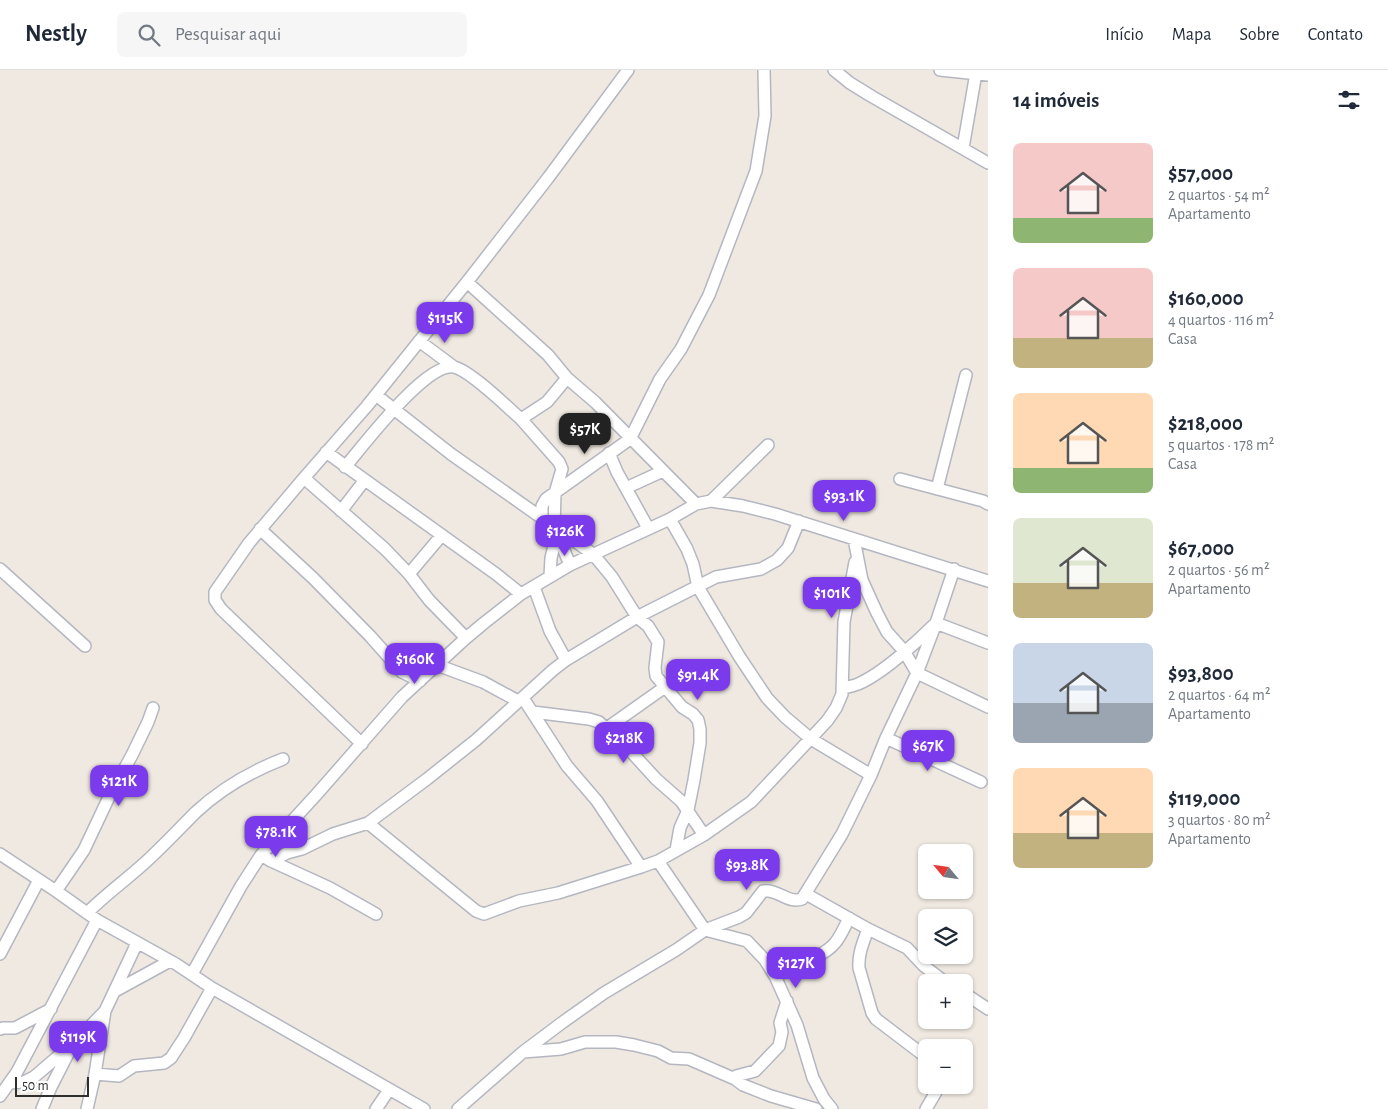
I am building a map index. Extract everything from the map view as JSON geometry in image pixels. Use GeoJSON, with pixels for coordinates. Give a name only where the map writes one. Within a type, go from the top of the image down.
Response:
{"type":"FeatureCollection","features":[{"type":"Feature","properties":{"kind":"street"},"geometry":{"type":"LineString","coordinates":[[362,744],[235,623],[215,600],[215,592],[260,529],[376,395],[467,282],[548,178],[628,70]]}},
{"type":"Feature","properties":{"kind":"street"},"geometry":{"type":"LineString","coordinates":[[542,519],[543,503],[630,439],[660,379],[680,349],[709,295],[756,171],[764,116],[764,70]]}},
{"type":"Feature","properties":{"kind":"street"},"geometry":{"type":"LineString","coordinates":[[834,70],[871,96],[988,163]]}},
{"type":"Feature","properties":{"kind":"street"},"geometry":{"type":"LineString","coordinates":[[940,70],[975,72],[988,75]]}},
{"type":"Feature","properties":{"kind":"street"},"geometry":{"type":"LineString","coordinates":[[963,148],[975,72]]}},
{"type":"Feature","properties":{"kind":"street"},"geometry":{"type":"LineString","coordinates":[[467,282],[533,341],[567,378],[595,402],[696,504]]}},
{"type":"Feature","properties":{"kind":"street"},"geometry":{"type":"LineString","coordinates":[[419,341],[475,380],[521,419],[562,469],[555,493],[556,530],[550,576]]}},
{"type":"Feature","properties":{"kind":"street"},"geometry":{"type":"LineString","coordinates":[[345,467],[394,408],[424,379],[446,368],[454,367]]}},
{"type":"Feature","properties":{"kind":"street"},"geometry":{"type":"LineString","coordinates":[[937,489],[966,375]]}},
{"type":"Feature","properties":{"kind":"street"},"geometry":{"type":"LineString","coordinates":[[521,419],[547,402],[567,378]]}},
{"type":"Feature","properties":{"kind":"street"},"geometry":{"type":"LineString","coordinates":[[376,395],[451,454],[556,530],[593,554],[612,577],[637,617],[648,626],[658,642],[654,668],[656,676],[682,706],[698,720],[700,729],[700,743],[688,810],[680,828],[676,850]]}},
{"type":"Feature","properties":{"kind":"street"},"geometry":{"type":"LineString","coordinates":[[711,501],[768,445]]}},
{"type":"Feature","properties":{"kind":"street"},"geometry":{"type":"LineString","coordinates":[[326,452],[521,594]]}},
{"type":"Feature","properties":{"kind":"street"},"geometry":{"type":"LineString","coordinates":[[608,454],[648,528]]}},
{"type":"Feature","properties":{"kind":"street"},"geometry":{"type":"LineString","coordinates":[[626,488],[663,471]]}},
{"type":"Feature","properties":{"kind":"street"},"geometry":{"type":"LineString","coordinates":[[304,478],[386,549],[429,600],[466,638]]}},
{"type":"Feature","properties":{"kind":"street"},"geometry":{"type":"LineString","coordinates":[[900,479],[983,501],[988,504]]}},
{"type":"Feature","properties":{"kind":"street"},"geometry":{"type":"LineString","coordinates":[[341,511],[364,481]]}},
{"type":"Feature","properties":{"kind":"street"},"geometry":{"type":"LineString","coordinates":[[192,974],[240,886],[261,855],[402,697],[466,638],[521,594],[570,565],[670,519],[696,504],[711,501],[743,506],[799,521],[988,581]]}},
{"type":"Feature","properties":{"kind":"street"},"geometry":{"type":"LineString","coordinates":[[670,519],[687,549],[693,564],[698,587],[759,687],[785,717],[810,738],[871,775]]}},
{"type":"Feature","properties":{"kind":"street"},"geometry":{"type":"LineString","coordinates":[[272,861],[333,834],[368,823],[476,740],[566,660],[637,617],[722,575],[761,569],[777,560],[788,548],[799,521]]}},
{"type":"Feature","properties":{"kind":"street"},"geometry":{"type":"LineString","coordinates":[[260,529],[320,584],[402,672],[420,681]]}},
{"type":"Feature","properties":{"kind":"street"},"geometry":{"type":"LineString","coordinates":[[556,530],[570,565]]}},
{"type":"Feature","properties":{"kind":"street"},"geometry":{"type":"LineString","coordinates":[[408,574],[441,536]]}},
{"type":"Feature","properties":{"kind":"street"},"geometry":{"type":"LineString","coordinates":[[854,539],[862,580],[877,613],[887,632],[904,651],[917,673],[988,707]]}},
{"type":"Feature","properties":{"kind":"street"},"geometry":{"type":"LineString","coordinates":[[368,823],[476,911],[484,914],[518,901],[558,893],[658,861],[704,835],[751,802],[827,721],[836,708],[843,688],[844,622],[857,554]]}},
{"type":"Feature","properties":{"kind":"street"},"geometry":{"type":"LineString","coordinates":[[0,569],[85,646]]}},
{"type":"Feature","properties":{"kind":"street"},"geometry":{"type":"LineString","coordinates":[[458,1109],[523,1052],[604,993],[676,950],[705,930],[746,913],[763,891],[771,891],[794,901],[802,899],[842,834],[871,775],[886,738],[917,673],[954,569]]}},
{"type":"Feature","properties":{"kind":"street"},"geometry":{"type":"LineString","coordinates":[[534,587],[548,625],[566,660]]}},
{"type":"Feature","properties":{"kind":"street"},"geometry":{"type":"LineString","coordinates":[[843,688],[858,684],[877,673],[918,641],[936,623]]}},
{"type":"Feature","properties":{"kind":"street"},"geometry":{"type":"LineString","coordinates":[[936,623],[988,643]]}},
{"type":"Feature","properties":{"kind":"street"},"geometry":{"type":"LineString","coordinates":[[437,665],[464,674],[505,694],[533,712],[595,720],[607,728],[656,779],[675,795],[688,810],[704,835]]}},
{"type":"Feature","properties":{"kind":"street"},"geometry":{"type":"LineString","coordinates":[[402,672],[402,697]]}},
{"type":"Feature","properties":{"kind":"street"},"geometry":{"type":"LineString","coordinates":[[607,728],[665,686]]}},
{"type":"Feature","properties":{"kind":"street"},"geometry":{"type":"LineString","coordinates":[[56,891],[84,850],[112,790],[132,755],[153,708]]}},
{"type":"Feature","properties":{"kind":"street"},"geometry":{"type":"LineString","coordinates":[[533,712],[567,766],[597,801],[640,867]]}},
{"type":"Feature","properties":{"kind":"street"},"geometry":{"type":"LineString","coordinates":[[886,738],[981,782]]}},
{"type":"Feature","properties":{"kind":"street"},"geometry":{"type":"LineString","coordinates":[[0,1096],[10,1083],[51,1009],[100,900],[150,858],[214,797],[254,771],[284,759]]}},
{"type":"Feature","properties":{"kind":"street"},"geometry":{"type":"LineString","coordinates":[[0,854],[92,917],[424,1109]]}},
{"type":"Feature","properties":{"kind":"street"},"geometry":{"type":"LineString","coordinates":[[261,855],[330,888],[376,914]]}},
{"type":"Feature","properties":{"kind":"street"},"geometry":{"type":"LineString","coordinates":[[658,861],[705,930],[747,941],[765,960],[775,976],[797,1025],[813,1078],[824,1099],[832,1109]]}},
{"type":"Feature","properties":{"kind":"street"},"geometry":{"type":"LineString","coordinates":[[0,954],[40,880]]}},
{"type":"Feature","properties":{"kind":"street"},"geometry":{"type":"LineString","coordinates":[[806,894],[868,929],[907,948],[934,974]]}},
{"type":"Feature","properties":{"kind":"street"},"geometry":{"type":"LineString","coordinates":[[775,976],[808,961],[831,947],[849,918]]}},
{"type":"Feature","properties":{"kind":"street"},"geometry":{"type":"LineString","coordinates":[[868,929],[858,961],[872,1013],[918,1051]]}},
{"type":"Feature","properties":{"kind":"street"},"geometry":{"type":"LineString","coordinates":[[87,1109],[95,1074],[105,1011],[137,943]]}},
{"type":"Feature","properties":{"kind":"street"},"geometry":{"type":"LineString","coordinates":[[115,991],[170,961]]}},
{"type":"Feature","properties":{"kind":"street"},"geometry":{"type":"LineString","coordinates":[[95,1074],[119,1076],[134,1066],[159,1065],[171,1058],[212,988]]}},
{"type":"Feature","properties":{"kind":"street"},"geometry":{"type":"LineString","coordinates":[[973,999],[988,1009]]}},
{"type":"Feature","properties":{"kind":"street"},"geometry":{"type":"LineString","coordinates":[[735,1079],[736,1076],[755,1070],[779,1046],[782,1038],[780,1023],[787,1001]]}},
{"type":"Feature","properties":{"kind":"street"},"geometry":{"type":"LineString","coordinates":[[0,1029],[15,1028],[51,1009]]}},
{"type":"Feature","properties":{"kind":"street"},"geometry":{"type":"LineString","coordinates":[[10,1083],[24,1082],[34,1077],[73,1044],[105,1011]]}},
{"type":"Feature","properties":{"kind":"street"},"geometry":{"type":"LineString","coordinates":[[523,1052],[561,1049],[585,1042],[616,1042],[634,1045],[671,1058],[689,1059],[735,1079],[743,1085],[771,1096],[816,1109]]}},
{"type":"Feature","properties":{"kind":"street"},"geometry":{"type":"LineString","coordinates":[[42,1109],[73,1044]]}},
{"type":"Feature","properties":{"kind":"street"},"geometry":{"type":"LineString","coordinates":[[376,1109],[389,1090]]}},
{"type":"Feature","properties":{"kind":"street"},"geometry":{"type":"LineString","coordinates":[[926,1109],[935,1094]]}}]}
